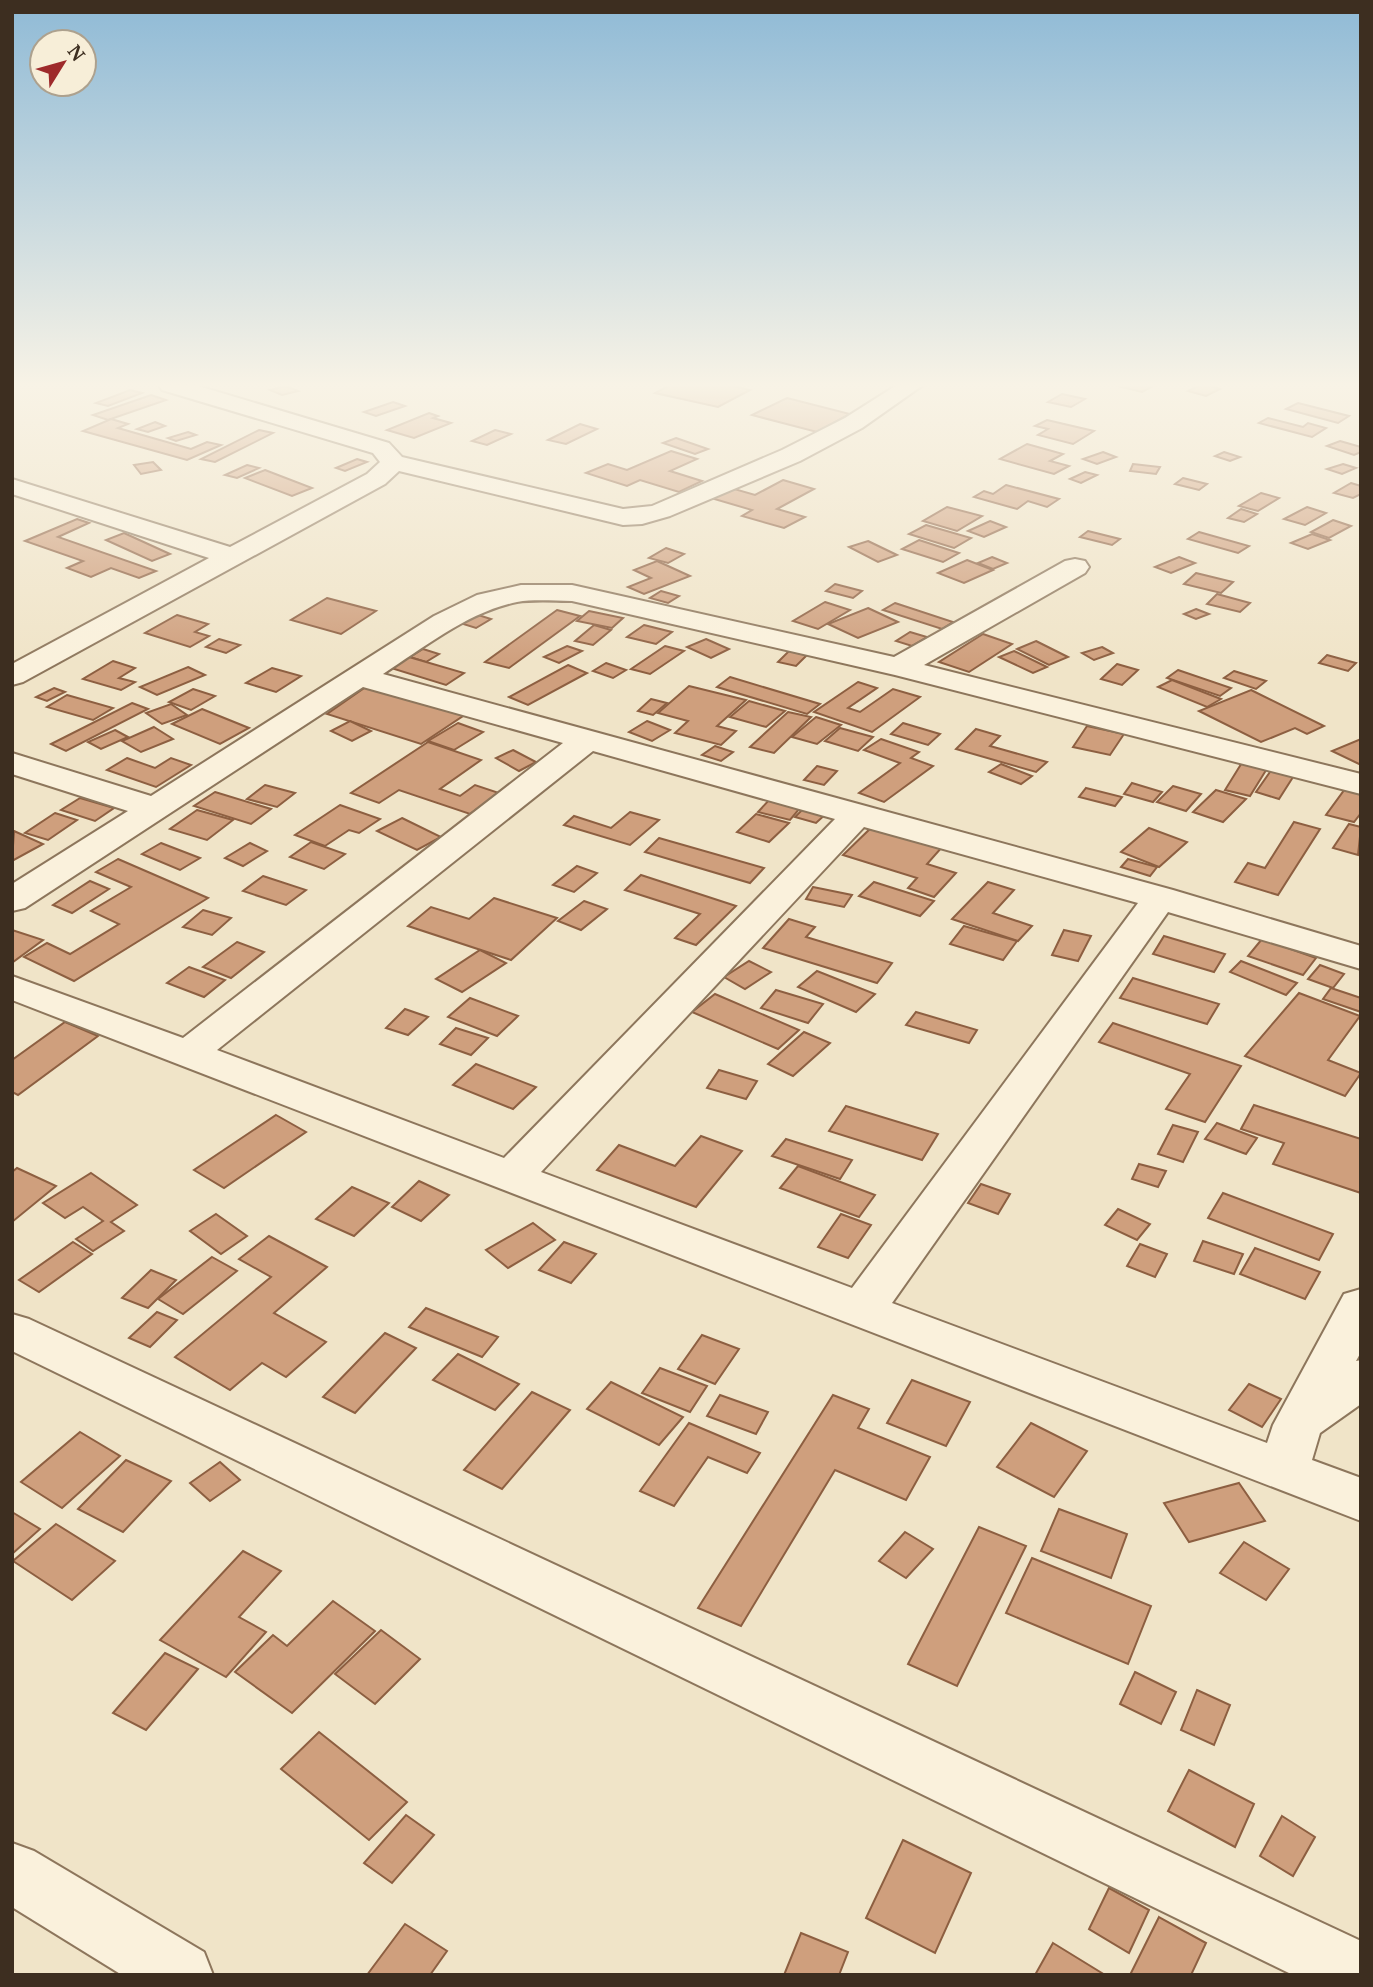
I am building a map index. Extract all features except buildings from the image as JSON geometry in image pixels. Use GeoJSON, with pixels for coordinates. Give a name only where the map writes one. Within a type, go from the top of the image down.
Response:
{"type":"FeatureCollection","features":[{"type":"Feature","properties":{"kind":"street"},"geometry":{"type":"LineString","coordinates":[[12,676],[377,478]]}},
{"type":"Feature","properties":{"kind":"street"},"geometry":{"type":"LineString","coordinates":[[459,478],[623,517],[661,511],[743,478]]}},
{"type":"Feature","properties":{"kind":"street"},"geometry":{"type":"LineString","coordinates":[[12,486],[232,557]]}},
{"type":"Feature","properties":{"kind":"street"},"geometry":{"type":"LineString","coordinates":[[898,667],[1075,567]]}},
{"type":"Feature","properties":{"kind":"street"},"geometry":{"type":"LineString","coordinates":[[12,900],[444,622],[487,601],[521,593],[572,593],[898,667],[1361,783]]}},
{"type":"Feature","properties":{"kind":"street"},"geometry":{"type":"LineString","coordinates":[[360,677],[1160,898],[1361,958]]}},
{"type":"Feature","properties":{"kind":"street"},"geometry":{"type":"LineString","coordinates":[[187,1054],[587,740]]}},
{"type":"Feature","properties":{"kind":"street"},"geometry":{"type":"LineString","coordinates":[[12,763],[154,808]]}},
{"type":"Feature","properties":{"kind":"street"},"geometry":{"type":"LineString","coordinates":[[511,1177],[856,816]]}},
{"type":"Feature","properties":{"kind":"street"},"geometry":{"type":"LineString","coordinates":[[861,1311],[1160,898]]}},
{"type":"Feature","properties":{"kind":"street"},"geometry":{"type":"LineString","coordinates":[[12,987],[1361,1500]]}},
{"type":"Feature","properties":{"kind":"street"},"geometry":{"type":"LineString","coordinates":[[1283,1470],[1298,1425],[1361,1306]]}},
{"type":"Feature","properties":{"kind":"street"},"geometry":{"type":"LineString","coordinates":[[12,1331],[1361,1973]]}},
{"type":"Feature","properties":{"kind":"street"},"geometry":{"type":"LineString","coordinates":[[1298,1425],[1361,1378]]}},
{"type":"Feature","properties":{"kind":"street"},"geometry":{"type":"LineString","coordinates":[[12,1872],[181,1975]]}}]}
